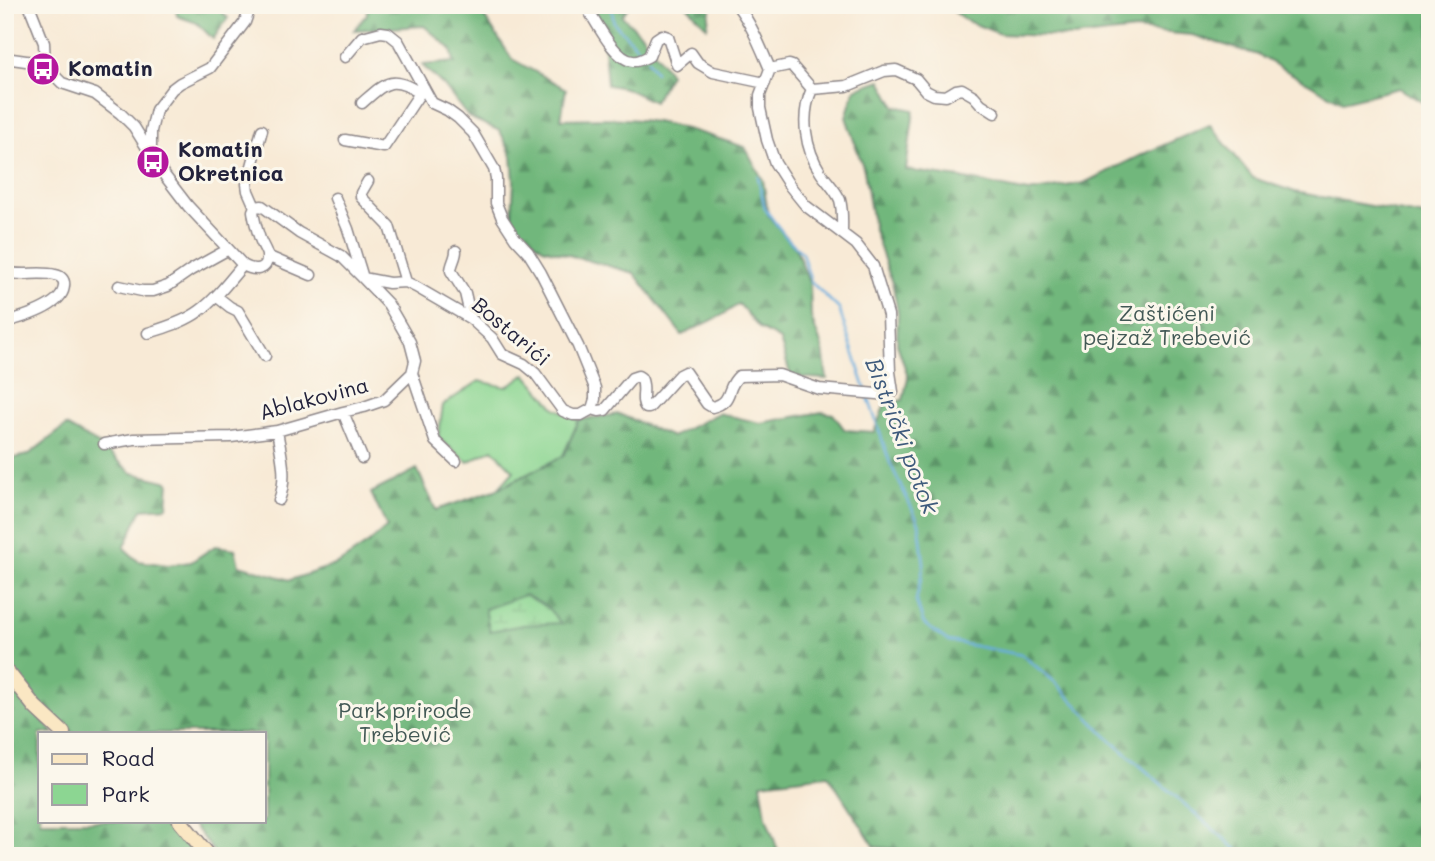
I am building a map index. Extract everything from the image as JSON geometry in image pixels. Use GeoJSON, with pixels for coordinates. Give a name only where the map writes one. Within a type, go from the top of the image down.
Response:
{"type":"FeatureCollection","features":[{"type":"Feature","properties":{"kind":"main road"},"geometry":{"type":"LineString","coordinates":[[10,674],[36,707],[62,732]]}},
{"type":"Feature","properties":{"kind":"main road"},"geometry":{"type":"LineString","coordinates":[[181,822],[209,856]]}},
{"type":"Feature","properties":{"kind":"street"},"geometry":{"type":"LineString","coordinates":[[29,5],[44,43],[45,65]]}},
{"type":"Feature","properties":{"kind":"street"},"geometry":{"type":"LineString","coordinates":[[152,154],[150,131],[156,110],[172,89],[210,68],[246,22],[251,5]]}},
{"type":"Feature","properties":{"kind":"street"},"geometry":{"type":"LineString","coordinates":[[585,5],[612,46],[633,61],[646,57],[656,39],[662,35],[668,37],[677,65],[691,53],[698,63],[713,72],[765,82]]}},
{"type":"Feature","properties":{"kind":"street"},"geometry":{"type":"LineString","coordinates":[[592,409],[605,410],[632,378],[638,376],[644,384],[643,405],[649,408],[683,373],[686,373],[706,404],[712,407],[726,401],[735,379],[739,376],[779,375],[819,389],[889,395],[892,392],[888,315],[873,266],[856,244],[806,206],[775,163],[760,108],[760,94],[770,69],[751,25],[737,5]]}},
{"type":"Feature","properties":{"kind":"street","name":"Bostarići"},"geometry":{"type":"LineString","coordinates":[[345,57],[362,37],[388,33],[398,41],[422,91],[432,103],[458,118],[473,133],[491,162],[496,178],[496,203],[502,218],[514,238],[528,252],[564,315],[578,346],[595,388],[592,409],[581,415],[563,411],[535,373],[524,364],[502,354],[492,338],[471,319],[416,287],[406,282],[389,283],[363,278]]}},
{"type":"Feature","properties":{"kind":"street"},"geometry":{"type":"LineString","coordinates":[[5,58],[45,65],[62,83],[94,94],[107,103],[134,127],[162,172],[188,206],[227,250],[250,269],[259,269],[265,265],[267,256],[253,216],[255,207],[247,184],[262,130]]}},
{"type":"Feature","properties":{"kind":"street"},"geometry":{"type":"LineString","coordinates":[[770,69],[792,66],[812,89]]}},
{"type":"Feature","properties":{"kind":"street"},"geometry":{"type":"LineString","coordinates":[[812,89],[847,86],[884,71],[895,70],[916,79],[926,91],[934,95],[946,96],[962,89],[995,113]]}},
{"type":"Feature","properties":{"kind":"street"},"geometry":{"type":"LineString","coordinates":[[345,140],[384,147],[422,91],[403,83],[390,83],[382,85],[362,103]]}},
{"type":"Feature","properties":{"kind":"street"},"geometry":{"type":"LineString","coordinates":[[812,89],[807,107],[808,144],[812,158],[839,197],[842,233]]}},
{"type":"Feature","properties":{"kind":"street"},"geometry":{"type":"LineString","coordinates":[[368,181],[361,197],[389,226],[406,282]]}},
{"type":"Feature","properties":{"kind":"street"},"geometry":{"type":"LineString","coordinates":[[335,198],[363,278]]}},
{"type":"Feature","properties":{"kind":"street"},"geometry":{"type":"LineString","coordinates":[[255,207],[259,205],[267,208],[299,233],[341,256],[388,304],[410,342],[415,360],[412,373],[435,442],[456,461]]}},
{"type":"Feature","properties":{"kind":"street"},"geometry":{"type":"LineString","coordinates":[[119,286],[153,291],[168,286],[227,250]]}},
{"type":"Feature","properties":{"kind":"street"},"geometry":{"type":"LineString","coordinates":[[456,251],[450,271],[466,293],[471,319]]}},
{"type":"Feature","properties":{"kind":"street"},"geometry":{"type":"LineString","coordinates":[[267,256],[311,275]]}},
{"type":"Feature","properties":{"kind":"street"},"geometry":{"type":"LineString","coordinates":[[148,332],[193,315],[216,296],[243,265]]}},
{"type":"Feature","properties":{"kind":"street"},"geometry":{"type":"LineString","coordinates":[[5,272],[57,275],[63,278],[64,283],[60,298],[31,314],[5,322]]}},
{"type":"Feature","properties":{"kind":"street"},"geometry":{"type":"LineString","coordinates":[[216,296],[238,311],[265,356]]}},
{"type":"Feature","properties":{"kind":"street","name":"Ablakovina"},"geometry":{"type":"LineString","coordinates":[[104,444],[134,439],[231,437],[277,431],[384,400],[412,373]]}},
{"type":"Feature","properties":{"kind":"street"},"geometry":{"type":"LineString","coordinates":[[343,412],[362,458]]}},
{"type":"Feature","properties":{"kind":"street"},"geometry":{"type":"LineString","coordinates":[[277,431],[284,474],[279,500]]}},
{"type":"Feature","properties":{"kind":"green space"},"geometry":{"type":"Polygon","coordinates":[[[176,5],[214,5],[228,18],[213,39],[197,23],[177,16],[176,5]]]}},
{"type":"Feature","properties":{"kind":"green space"},"geometry":{"type":"Polygon","coordinates":[[[368,5],[479,5],[512,59],[566,89],[561,119],[596,118],[655,122],[745,147],[763,180],[768,215],[795,247],[810,285],[811,317],[823,350],[827,379],[791,377],[780,340],[759,328],[739,304],[682,335],[634,273],[543,248],[523,234],[512,216],[512,156],[500,131],[468,117],[444,86],[422,65],[454,62],[451,49],[424,26],[354,30],[367,14],[368,5]]]}},
{"type":"Feature","properties":{"kind":"green space"},"geometry":{"type":"Polygon","coordinates":[[[580,5],[630,5],[622,16],[642,35],[670,74],[654,102],[625,88],[607,85],[602,27],[580,5]]]}},
{"type":"Feature","properties":{"kind":"green space"},"geometry":{"type":"Polygon","coordinates":[[[686,5],[711,5],[707,27],[686,5]]]}},
{"type":"Feature","properties":{"kind":"green space"},"geometry":{"type":"Polygon","coordinates":[[[945,5],[1430,5],[1430,107],[1399,88],[1342,102],[1258,55],[1192,35],[1135,30],[1073,37],[1000,34],[967,21],[945,5]]]}},
{"type":"Feature","properties":{"kind":"green space"},"geometry":{"type":"Polygon","coordinates":[[[881,80],[895,106],[914,110],[906,170],[1028,192],[1084,183],[1210,125],[1253,178],[1295,192],[1430,217],[1430,856],[947,856],[875,847],[828,775],[761,783],[766,817],[780,856],[217,856],[191,822],[266,822],[266,732],[70,732],[38,703],[5,660],[5,460],[28,455],[66,426],[100,445],[132,473],[169,482],[167,507],[142,509],[124,548],[138,561],[168,565],[191,562],[215,546],[235,549],[239,565],[290,580],[338,564],[387,527],[371,493],[417,469],[436,510],[498,489],[563,456],[579,420],[619,414],[672,437],[718,413],[760,423],[822,412],[833,414],[845,430],[874,432],[885,404],[903,400],[908,377],[897,344],[898,313],[893,286],[874,230],[864,170],[846,117],[855,89],[881,80]]]}},
{"type":"Feature","properties":{"kind":"green space"},"geometry":{"type":"Polygon","coordinates":[[[526,374],[555,408],[579,420],[563,456],[498,489],[514,471],[493,449],[468,462],[438,438],[443,405],[479,381],[506,387],[526,374]]]}},
{"type":"Feature","properties":{"kind":"green space"},"geometry":{"type":"Polygon","coordinates":[[[525,595],[547,607],[561,623],[523,625],[490,631],[485,609],[525,595]]]}},
{"type":"Feature","properties":{"kind":"green space"},"geometry":{"type":"Polygon","coordinates":[[[5,679],[53,732],[38,732],[38,822],[173,822],[200,856],[5,856],[5,679]]]}},
{"type":"Feature","properties":{"kind":"waterway","name":"Bistrički potok"},"geometry":{"type":"LineString","coordinates":[[611,5],[614,23],[644,54]]}},
{"type":"Feature","properties":{"kind":"waterway","name":"Bistrički potok"},"geometry":{"type":"LineString","coordinates":[[648,60],[655,72]]}},
{"type":"Feature","properties":{"kind":"waterway","name":"Bistrički potok"},"geometry":{"type":"LineString","coordinates":[[758,177],[765,209],[802,253],[811,282],[839,309],[866,391]]}},
{"type":"Feature","properties":{"kind":"waterway","name":"Bistrički potok"},"geometry":{"type":"LineString","coordinates":[[868,397],[890,463],[919,523],[924,564],[916,601],[924,624],[948,641],[1022,655],[1055,682],[1106,736],[1244,856]]}},
{"type":"Feature","properties":{"kind":"place","name":"Komatin"},"geometry":{"type":"Point","coordinates":[43,69]}},
{"type":"Feature","properties":{"kind":"place","name":"Komatin Okretnica"},"geometry":{"type":"Point","coordinates":[153,162]}},
{"type":"Feature","properties":{"kind":"park label","name":"Zaštićeni pejzaž Trebević"},"geometry":{"type":"Point","coordinates":[1167,326]}},
{"type":"Feature","properties":{"kind":"park label","name":"Park prirode Trebević"},"geometry":{"type":"Point","coordinates":[405,723]}}]}
